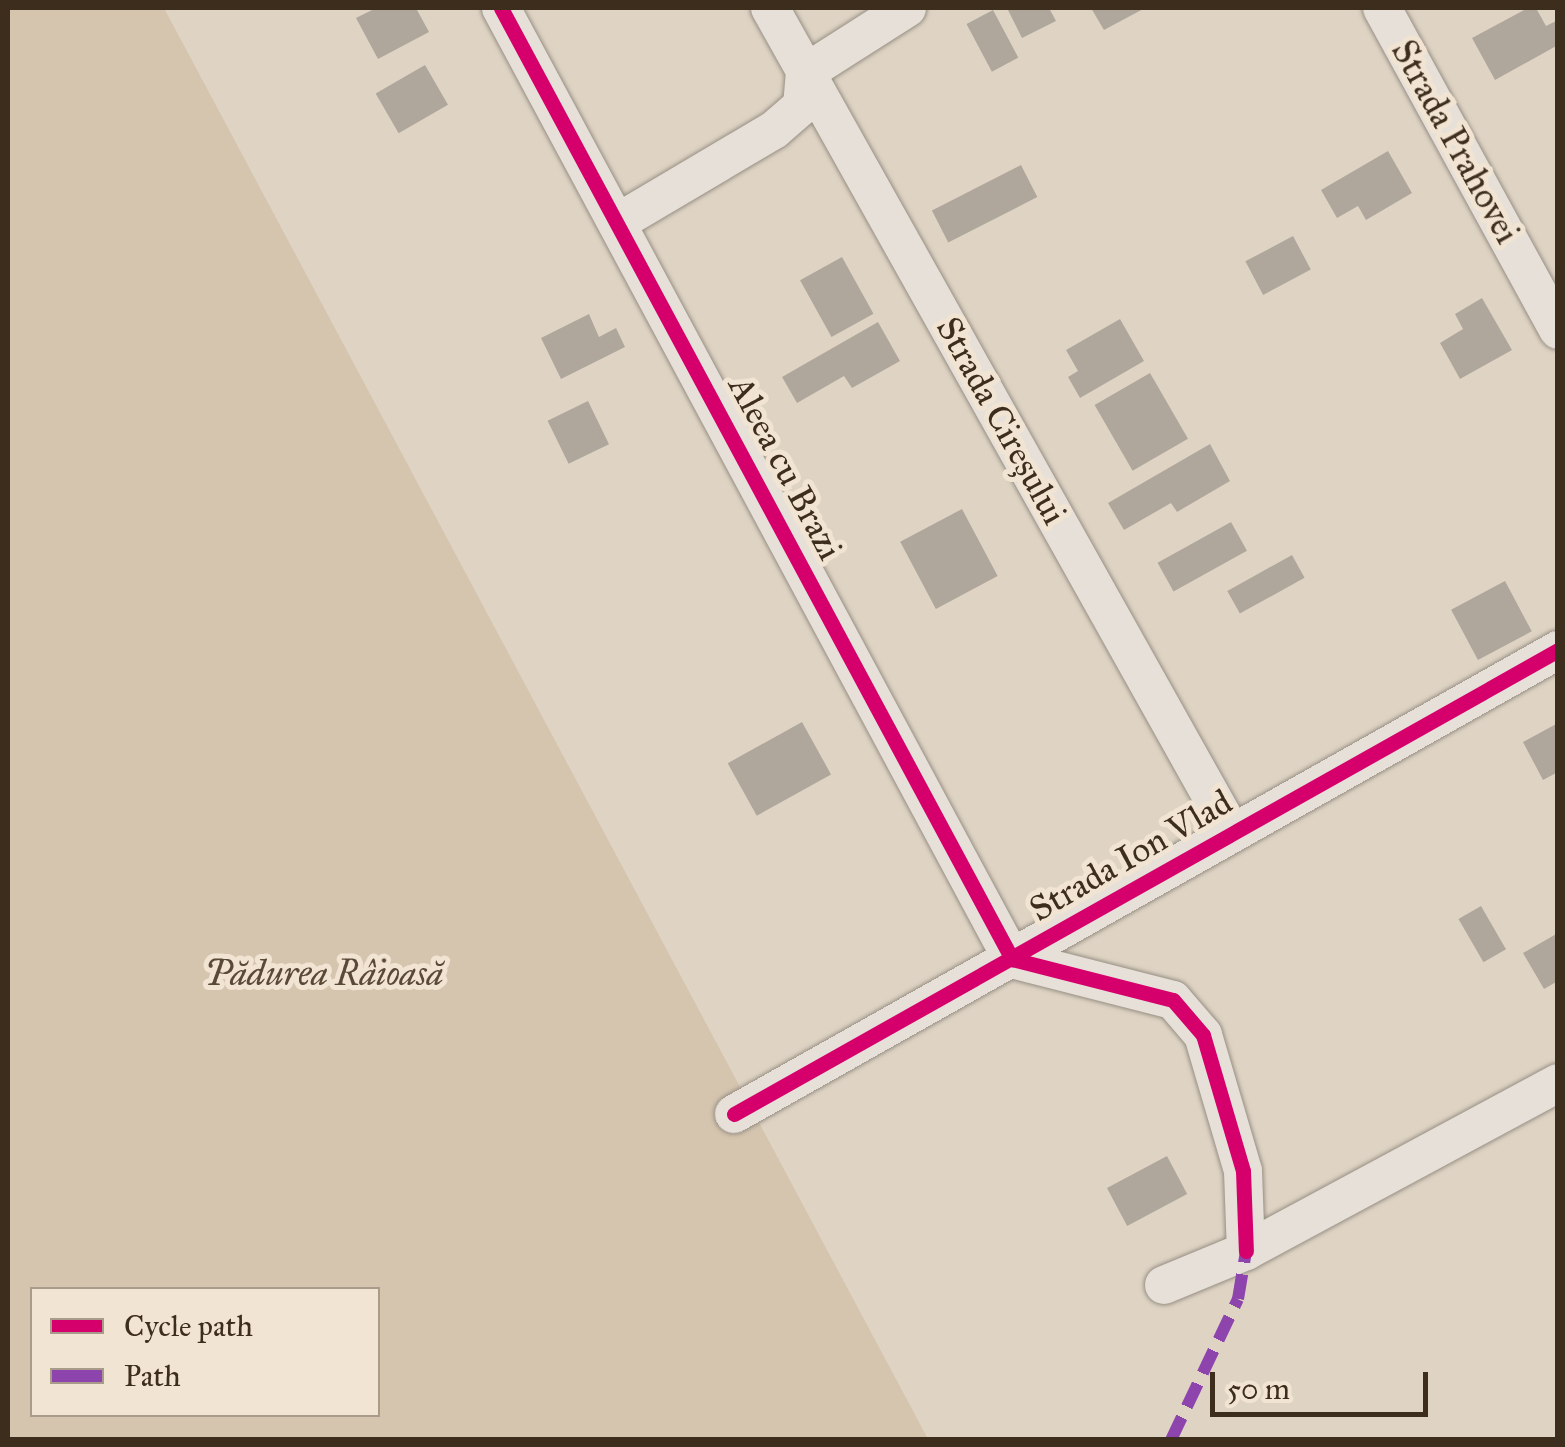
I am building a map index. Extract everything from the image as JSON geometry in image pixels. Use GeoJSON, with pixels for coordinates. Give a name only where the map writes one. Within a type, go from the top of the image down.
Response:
{"type":"FeatureCollection","features":[{"type":"Feature","properties":{"kind":"street","name":"Aleea cu Brazi"},"geometry":{"type":"LineString","coordinates":[[500,8],[620,221],[1012,959]]}},
{"type":"Feature","properties":{"kind":"street","name":"Strada Cireșului"},"geometry":{"type":"LineString","coordinates":[[770,8],[1232,833]]}},
{"type":"Feature","properties":{"kind":"street"},"geometry":{"type":"LineString","coordinates":[[620,221],[774,130],[802,106],[805,73],[907,8]]}},
{"type":"Feature","properties":{"kind":"street","name":"Strada Prahovei"},"geometry":{"type":"LineString","coordinates":[[1382,8],[1558,330]]}},
{"type":"Feature","properties":{"kind":"street","name":"Strada Ion Vlad"},"geometry":{"type":"LineString","coordinates":[[734,1114],[1558,650]]}},
{"type":"Feature","properties":{"kind":"street"},"geometry":{"type":"LineString","coordinates":[[1012,959],[1174,1000],[1203,1035],[1242,1172],[1246,1251]]}},
{"type":"Feature","properties":{"kind":"street"},"geometry":{"type":"LineString","coordinates":[[1164,1286],[1246,1251],[1558,1083]]}},
{"type":"Feature","properties":{"kind":"green space","name":"Pădurea Râioasă"},"geometry":{"type":"Polygon","coordinates":[[[8,8],[164,8],[928,1439],[8,1440],[8,8]]]}},
{"type":"Feature","properties":{"kind":"building"},"geometry":{"type":"Polygon","coordinates":[[[376,8],[416,8],[429,32],[378,59],[356,18],[376,8]]]}},
{"type":"Feature","properties":{"kind":"building"},"geometry":{"type":"Polygon","coordinates":[[[1007,8],[1049,8],[1056,21],[1022,38],[1007,8]]]}},
{"type":"Feature","properties":{"kind":"building"},"geometry":{"type":"Polygon","coordinates":[[[1091,8],[1145,8],[1104,30],[1091,8]]]}},
{"type":"Feature","properties":{"kind":"building"},"geometry":{"type":"Polygon","coordinates":[[[1528,8],[1536,8],[1546,26],[1558,20],[1558,45],[1495,80],[1472,38],[1528,8]]]}},
{"type":"Feature","properties":{"kind":"building"},"geometry":{"type":"Polygon","coordinates":[[[993,10],[1018,58],[992,72],[967,24],[993,10]]]}},
{"type":"Feature","properties":{"kind":"building"},"geometry":{"type":"Polygon","coordinates":[[[425,65],[448,105],[399,133],[376,94],[425,65]]]}},
{"type":"Feature","properties":{"kind":"building"},"geometry":{"type":"Polygon","coordinates":[[[1388,151],[1412,193],[1366,220],[1358,206],[1337,218],[1321,190],[1388,151]]]}},
{"type":"Feature","properties":{"kind":"building"},"geometry":{"type":"Polygon","coordinates":[[[1021,165],[1037,197],[948,242],[932,210],[1021,165]]]}},
{"type":"Feature","properties":{"kind":"building"},"geometry":{"type":"Polygon","coordinates":[[[1293,236],[1311,270],[1263,295],[1245,261],[1293,236]]]}},
{"type":"Feature","properties":{"kind":"building"},"geometry":{"type":"Polygon","coordinates":[[[842,257],[874,314],[832,337],[800,280],[842,257]]]}},
{"type":"Feature","properties":{"kind":"building"},"geometry":{"type":"Polygon","coordinates":[[[1482,298],[1512,350],[1460,379],[1440,343],[1463,329],[1455,314],[1482,298]]]}},
{"type":"Feature","properties":{"kind":"building"},"geometry":{"type":"Polygon","coordinates":[[[589,314],[599,337],[616,328],[625,347],[561,379],[541,338],[589,314]]]}},
{"type":"Feature","properties":{"kind":"building"},"geometry":{"type":"Polygon","coordinates":[[[1120,319],[1144,361],[1080,398],[1068,377],[1078,371],[1066,350],[1120,319]]]}},
{"type":"Feature","properties":{"kind":"building"},"geometry":{"type":"Polygon","coordinates":[[[878,322],[900,361],[852,388],[844,376],[797,403],[782,377],[878,322]]]}},
{"type":"Feature","properties":{"kind":"building"},"geometry":{"type":"Polygon","coordinates":[[[1150,373],[1188,439],[1133,471],[1095,405],[1150,373]]]}},
{"type":"Feature","properties":{"kind":"building"},"geometry":{"type":"Polygon","coordinates":[[[588,401],[609,444],[569,464],[548,421],[588,401]]]}},
{"type":"Feature","properties":{"kind":"building"},"geometry":{"type":"Polygon","coordinates":[[[1210,444],[1230,481],[1177,512],[1171,503],[1124,530],[1108,503],[1210,444]]]}},
{"type":"Feature","properties":{"kind":"building"},"geometry":{"type":"Polygon","coordinates":[[[962,509],[998,576],[936,609],[900,542],[962,509]]]}},
{"type":"Feature","properties":{"kind":"building"},"geometry":{"type":"Polygon","coordinates":[[[1231,522],[1247,551],[1174,592],[1158,563],[1231,522]]]}},
{"type":"Feature","properties":{"kind":"building"},"geometry":{"type":"Polygon","coordinates":[[[1292,555],[1305,578],[1240,614],[1227,591],[1292,555]]]}},
{"type":"Feature","properties":{"kind":"building"},"geometry":{"type":"Polygon","coordinates":[[[1505,581],[1532,631],[1478,660],[1451,610],[1505,581]]]}},
{"type":"Feature","properties":{"kind":"building"},"geometry":{"type":"Polygon","coordinates":[[[802,722],[831,774],[757,816],[728,763],[802,722]]]}},
{"type":"Feature","properties":{"kind":"building"},"geometry":{"type":"Polygon","coordinates":[[[1558,723],[1558,772],[1543,780],[1523,742],[1558,723]]]}},
{"type":"Feature","properties":{"kind":"building"},"geometry":{"type":"Polygon","coordinates":[[[1481,906],[1506,949],[1483,962],[1458,919],[1481,906]]]}},
{"type":"Feature","properties":{"kind":"building"},"geometry":{"type":"Polygon","coordinates":[[[1558,933],[1558,981],[1544,989],[1523,953],[1558,933]]]}},
{"type":"Feature","properties":{"kind":"building"},"geometry":{"type":"Polygon","coordinates":[[[1167,1156],[1187,1194],[1127,1226],[1107,1188],[1167,1156]]]}},
{"type":"Feature","properties":{"kind":"marked path"},"geometry":{"type":"LineString","coordinates":[[1171,1440],[1238,1299],[1246,1251]]}},
{"type":"Feature","properties":{"kind":"cycle path"},"geometry":{"type":"LineString","coordinates":[[501,8],[1012,959],[1173,1000],[1203,1035],[1243,1171],[1246,1251]]}},
{"type":"Feature","properties":{"kind":"cycle path"},"geometry":{"type":"LineString","coordinates":[[734,1114],[1558,650]]}}]}
